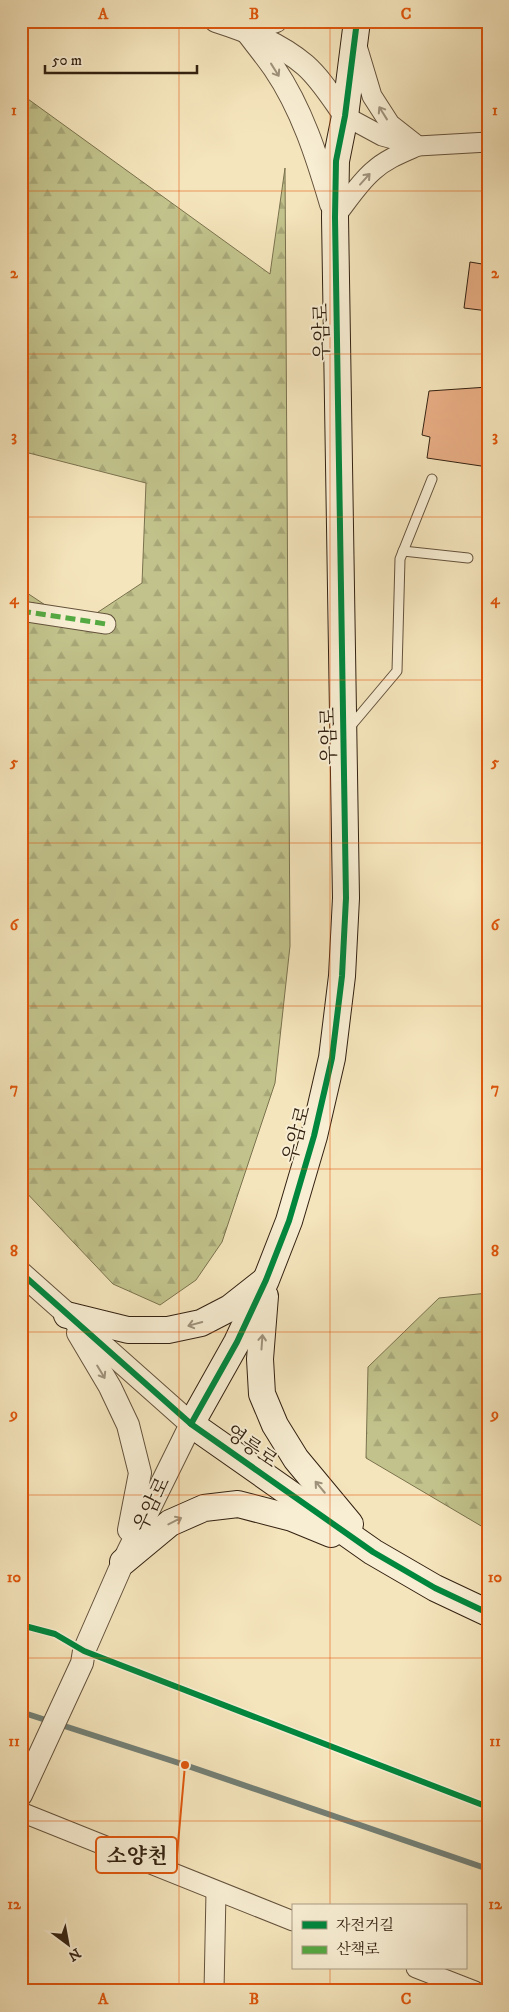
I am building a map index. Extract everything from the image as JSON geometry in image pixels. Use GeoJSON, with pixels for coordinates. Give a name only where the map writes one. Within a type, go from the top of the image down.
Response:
{"type":"FeatureCollection","features":[{"type":"Feature","properties":{"kind":"main road","name":"우암로"},"geometry":{"type":"LineString","coordinates":[[191,1424],[237,1342],[266,1280],[289,1220],[314,1136],[332,1058],[342,976],[346,898],[335,217],[336,160],[345,116],[356,31]]}},
{"type":"Feature","properties":{"kind":"main road"},"geometry":{"type":"LineString","coordinates":[[67,1315],[128,1330],[168,1330],[201,1323],[230,1308],[266,1280]]}},
{"type":"Feature","properties":{"kind":"main road"},"geometry":{"type":"LineString","coordinates":[[266,1280],[260,1358],[262,1394],[275,1425],[296,1459],[373,1552]]}},
{"type":"Feature","properties":{"kind":"main road","name":"영릉로"},"geometry":{"type":"LineString","coordinates":[[191,1424],[373,1552],[435,1588],[488,1613]]}},
{"type":"Feature","properties":{"kind":"main road"},"geometry":{"type":"LineString","coordinates":[[123,1562],[170,1523],[204,1508],[238,1504],[292,1518],[373,1552]]}},
{"type":"Feature","properties":{"kind":"street"},"geometry":{"type":"LineString","coordinates":[[216,21],[242,26],[277,46],[305,66],[345,116],[382,136],[418,146],[488,142]]}},
{"type":"Feature","properties":{"kind":"street"},"geometry":{"type":"LineString","coordinates":[[242,26],[276,21]]}},
{"type":"Feature","properties":{"kind":"street"},"geometry":{"type":"LineString","coordinates":[[242,26],[274,68],[296,106],[316,154],[335,217]]}},
{"type":"Feature","properties":{"kind":"street"},"geometry":{"type":"LineString","coordinates":[[356,31],[372,96],[390,124],[418,146]]}},
{"type":"Feature","properties":{"kind":"street"},"geometry":{"type":"LineString","coordinates":[[335,217],[372,171],[390,158],[418,146]]}},
{"type":"Feature","properties":{"kind":"street"},"geometry":{"type":"LineString","coordinates":[[21,611],[106,624]]}},
{"type":"Feature","properties":{"kind":"street","name":"영릉로"},"geometry":{"type":"LineString","coordinates":[[21,1273],[191,1424]]}},
{"type":"Feature","properties":{"kind":"street"},"geometry":{"type":"LineString","coordinates":[[67,1315],[118,1402],[128,1425],[140,1473],[123,1562]]}},
{"type":"Feature","properties":{"kind":"street","name":"우암로"},"geometry":{"type":"LineString","coordinates":[[26,1786],[82,1663],[84,1651],[123,1562],[191,1424]]}},
{"type":"Feature","properties":{"kind":"street"},"geometry":{"type":"LineString","coordinates":[[21,1812],[216,1892],[292,1921]]}},
{"type":"Feature","properties":{"kind":"street"},"geometry":{"type":"LineString","coordinates":[[214,1991],[216,1892]]}},
{"type":"Feature","properties":{"kind":"street"},"geometry":{"type":"LineString","coordinates":[[421,1970],[475,1991]]}},
{"type":"Feature","properties":{"kind":"lane"},"geometry":{"type":"LineString","coordinates":[[344,734],[397,670],[400,559],[432,479]]}},
{"type":"Feature","properties":{"kind":"lane"},"geometry":{"type":"LineString","coordinates":[[403,551],[468,558]]}},
{"type":"Feature","properties":{"kind":"green space"},"geometry":{"type":"Polygon","coordinates":[[[21,94],[270,274],[285,168],[290,946],[275,1083],[222,1242],[196,1280],[160,1305],[113,1284],[21,1187],[21,589],[77,626],[142,583],[146,483],[21,451],[21,94]]]}},
{"type":"Feature","properties":{"kind":"green space"},"geometry":{"type":"Polygon","coordinates":[[[488,1293],[488,1530],[366,1458],[368,1367],[439,1298],[488,1293]]]}},
{"type":"Feature","properties":{"kind":"building"},"geometry":{"type":"Polygon","coordinates":[[[470,262],[488,265],[488,311],[464,308],[470,262]]]}},
{"type":"Feature","properties":{"kind":"building"},"geometry":{"type":"Polygon","coordinates":[[[488,387],[488,467],[427,458],[430,437],[422,435],[429,391],[488,387]]]}},
{"type":"Feature","properties":{"kind":"waterway"},"geometry":{"type":"LineString","coordinates":[[21,1712],[185,1765],[488,1869]]}},
{"type":"Feature","properties":{"kind":"marked path"},"geometry":{"type":"LineString","coordinates":[[21,611],[106,624]]}},
{"type":"Feature","properties":{"kind":"cycle path"},"geometry":{"type":"LineString","coordinates":[[191,1424],[237,1342],[266,1280],[289,1221],[314,1136],[332,1058],[342,976],[346,898],[335,217],[336,161],[345,116],[357,21]]}},
{"type":"Feature","properties":{"kind":"cycle path"},"geometry":{"type":"LineString","coordinates":[[21,1273],[191,1424],[373,1552],[435,1588],[488,1613]]}},
{"type":"Feature","properties":{"kind":"cycle path"},"geometry":{"type":"LineString","coordinates":[[21,1625],[55,1634],[84,1651],[488,1807]]}},
{"type":"Feature","properties":{"kind":"place","name":"소양천"},"geometry":{"type":"Point","coordinates":[185,1765]}}]}
